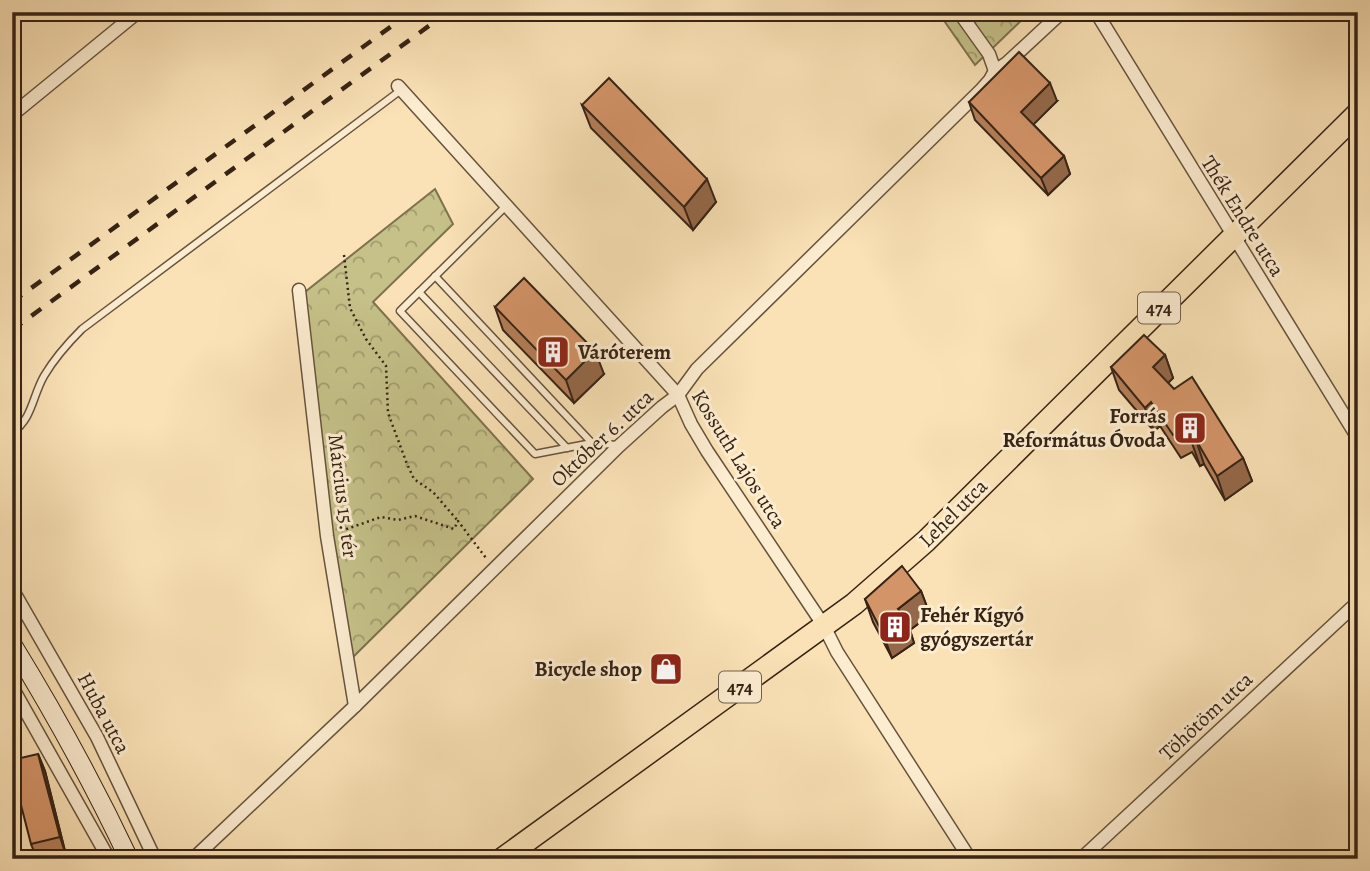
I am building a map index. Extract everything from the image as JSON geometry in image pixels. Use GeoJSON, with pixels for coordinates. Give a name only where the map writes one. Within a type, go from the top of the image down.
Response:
{"type":"FeatureCollection","features":[{"type":"Feature","properties":{"kind":"main road","name":"Lehel utca"},"geometry":{"type":"LineString","coordinates":[[502,859],[865,596],[926,541],[1358,113]]}},
{"type":"Feature","properties":{"kind":"main road"},"geometry":{"type":"LineString","coordinates":[[12,644],[83,764],[129,859]]}},
{"type":"Feature","properties":{"kind":"street"},"geometry":{"type":"LineString","coordinates":[[12,116],[138,12]]}},
{"type":"Feature","properties":{"kind":"street"},"geometry":{"type":"LineString","coordinates":[[959,12],[989,54],[995,71]]}},
{"type":"Feature","properties":{"kind":"street","name":"Október 6. utca"},"geometry":{"type":"LineString","coordinates":[[193,859],[355,706],[619,446],[678,395],[697,369],[972,99],[995,71],[1062,12]]}},
{"type":"Feature","properties":{"kind":"street","name":"Thék Endre utca"},"geometry":{"type":"LineString","coordinates":[[1096,12],[1358,439]]}},
{"type":"Feature","properties":{"kind":"street","name":"Kossuth Lajos utca"},"geometry":{"type":"LineString","coordinates":[[399,88],[678,395],[707,451],[824,626],[837,653],[970,859]]}},
{"type":"Feature","properties":{"kind":"street","name":"Március 15. tér"},"geometry":{"type":"LineString","coordinates":[[299,290],[327,536],[355,706]]}},
{"type":"Feature","properties":{"kind":"street","name":"Huba utca"},"geometry":{"type":"LineString","coordinates":[[12,589],[97,737],[155,859]]}},
{"type":"Feature","properties":{"kind":"street","name":"Töhötöm utca"},"geometry":{"type":"LineString","coordinates":[[1081,859],[1358,602]]}},
{"type":"Feature","properties":{"kind":"street"},"geometry":{"type":"LineString","coordinates":[[12,687],[109,859]]}},
{"type":"Feature","properties":{"kind":"lane"},"geometry":{"type":"LineString","coordinates":[[12,433],[28,417],[43,377],[82,329],[399,88]]}},
{"type":"Feature","properties":{"kind":"lane"},"geometry":{"type":"LineString","coordinates":[[506,206],[400,311],[536,454],[592,443],[619,446]]}},
{"type":"Feature","properties":{"kind":"lane"},"geometry":{"type":"LineString","coordinates":[[435,276],[592,443]]}},
{"type":"Feature","properties":{"kind":"lane"},"geometry":{"type":"LineString","coordinates":[[419,292],[567,448]]}},
{"type":"Feature","properties":{"kind":"path"},"geometry":{"type":"LineString","coordinates":[[344,255],[350,308],[366,339],[386,366],[388,413],[414,479],[433,492],[494,568]]}},
{"type":"Feature","properties":{"kind":"path"},"geometry":{"type":"LineString","coordinates":[[327,536],[381,516],[398,520],[415,516],[454,529],[458,522]]}},
{"type":"Feature","properties":{"kind":"green space"},"geometry":{"type":"Polygon","coordinates":[[[938,12],[1030,12],[975,65],[938,12]]]}},
{"type":"Feature","properties":{"kind":"green space"},"geometry":{"type":"Polygon","coordinates":[[[435,189],[453,224],[373,302],[533,479],[345,665],[305,292],[435,189]]]}},
{"type":"Feature","properties":{"kind":"building"},"geometry":{"type":"Polygon","coordinates":[[[1019,52],[1050,83],[1021,112],[1064,156],[1041,178],[969,102],[1019,52]]]}},
{"type":"Feature","properties":{"kind":"building"},"geometry":{"type":"Polygon","coordinates":[[[609,78],[707,179],[684,207],[582,105],[609,78]]]}},
{"type":"Feature","properties":{"kind":"building"},"geometry":{"type":"Polygon","coordinates":[[[524,278],[595,351],[566,380],[495,307],[524,278]]]}},
{"type":"Feature","properties":{"kind":"building","name":"Forrás Református Óvoda"},"geometry":{"type":"Polygon","coordinates":[[[1144,335],[1165,355],[1153,367],[1174,389],[1192,377],[1243,458],[1217,476],[1196,440],[1192,443],[1184,429],[1173,435],[1151,402],[1145,408],[1111,367],[1144,335]]]}},
{"type":"Feature","properties":{"kind":"building"},"geometry":{"type":"Polygon","coordinates":[[[902,566],[921,591],[898,609],[906,619],[883,634],[865,599],[902,566]]]}},
{"type":"Feature","properties":{"kind":"building"},"geometry":{"type":"Polygon","coordinates":[[[38,754],[60,837],[31,844],[12,770],[12,760],[38,754]]]}},
{"type":"Feature","properties":{"kind":"railway"},"geometry":{"type":"LineString","coordinates":[[12,302],[411,12]]}},
{"type":"Feature","properties":{"kind":"railway"},"geometry":{"type":"LineString","coordinates":[[12,330],[448,12]]}},
{"type":"Feature","properties":{"kind":"place","name":"Váróterem"},"geometry":{"type":"Point","coordinates":[553,352]}},
{"type":"Feature","properties":{"kind":"place","name":"Forrás Református Óvoda"},"geometry":{"type":"Point","coordinates":[1190,428]}},
{"type":"Feature","properties":{"kind":"place","name":"Fehér Kígyó gyógyszertár"},"geometry":{"type":"Point","coordinates":[895,627]}},
{"type":"Feature","properties":{"kind":"place","name":"Bicycle shop"},"geometry":{"type":"Point","coordinates":[666,669]}}]}
